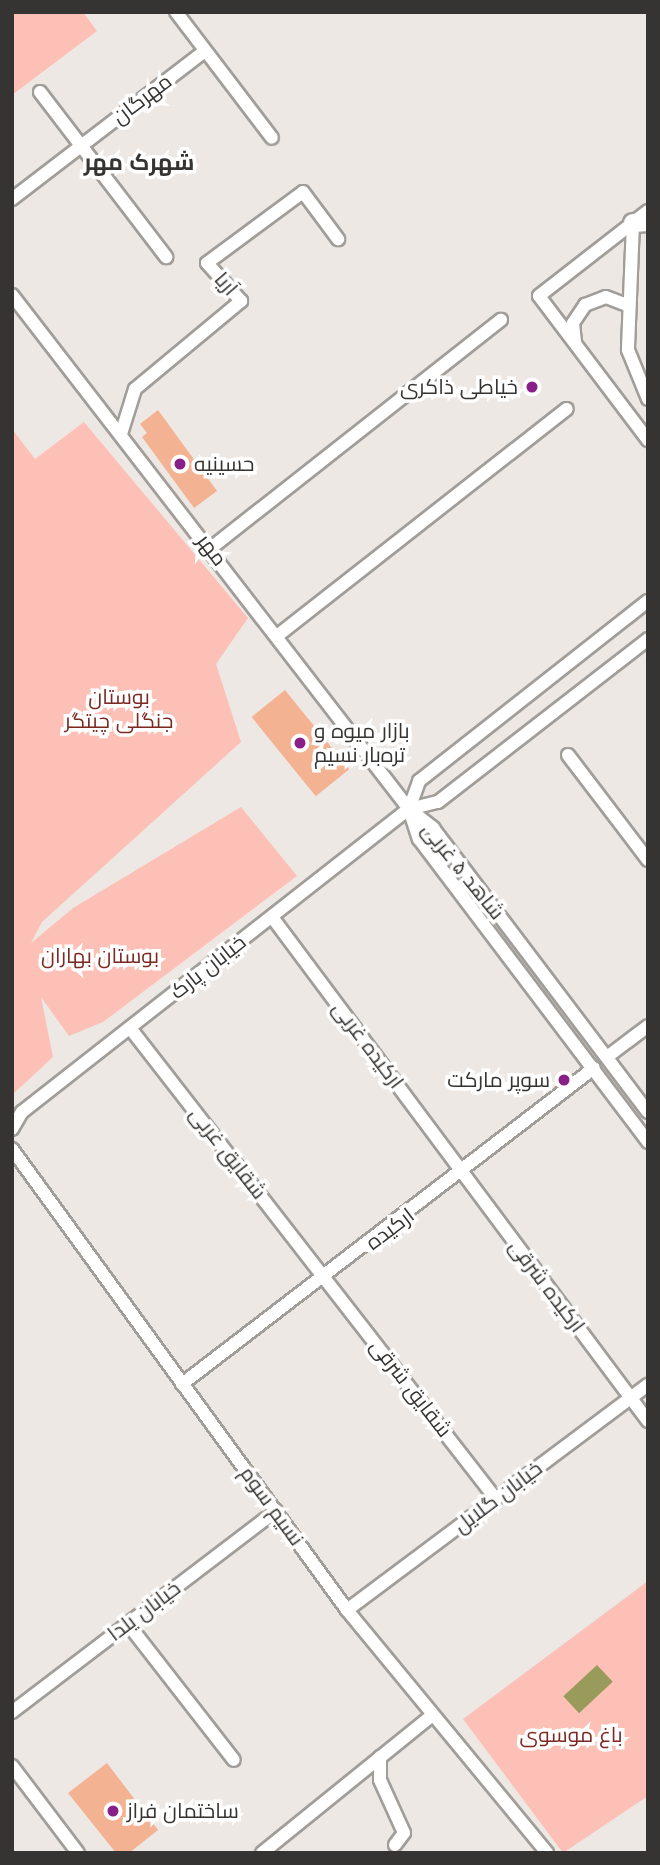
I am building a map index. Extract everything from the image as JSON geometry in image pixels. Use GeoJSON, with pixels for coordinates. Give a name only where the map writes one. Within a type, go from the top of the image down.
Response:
{"type":"FeatureCollection","features":[{"type":"Feature","properties":{"kind":"street"},"geometry":{"type":"LineString","coordinates":[[176,12],[272,138]]}},
{"type":"Feature","properties":{"kind":"street","name":"مهرگان"},"geometry":{"type":"LineString","coordinates":[[12,199],[205,51]]}},
{"type":"Feature","properties":{"kind":"street"},"geometry":{"type":"LineString","coordinates":[[40,92],[166,257]]}},
{"type":"Feature","properties":{"kind":"street","name":"آریا"},"geometry":{"type":"LineString","coordinates":[[121,433],[135,389],[241,301],[207,263],[303,192],[338,239]]}},
{"type":"Feature","properties":{"kind":"street"},"geometry":{"type":"LineString","coordinates":[[648,211],[640,222],[539,296],[648,440]]}},
{"type":"Feature","properties":{"kind":"street"},"geometry":{"type":"LineString","coordinates":[[640,222],[629,306],[628,350],[648,399]]}},
{"type":"Feature","properties":{"kind":"street","name":"مهر"},"geometry":{"type":"LineString","coordinates":[[12,295],[211,548],[409,808]]}},
{"type":"Feature","properties":{"kind":"street"},"geometry":{"type":"LineString","coordinates":[[576,343],[573,323],[585,305],[607,297],[629,306]]}},
{"type":"Feature","properties":{"kind":"street"},"geometry":{"type":"LineString","coordinates":[[211,548],[501,320]]}},
{"type":"Feature","properties":{"kind":"street"},"geometry":{"type":"LineString","coordinates":[[277,636],[567,409]]}},
{"type":"Feature","properties":{"kind":"street","name":"خیابان پارک"},"geometry":{"type":"LineString","coordinates":[[409,808],[419,781],[648,601]]}},
{"type":"Feature","properties":{"kind":"street","name":"خیابان پارک"},"geometry":{"type":"LineString","coordinates":[[12,1129],[22,1112],[409,808],[438,802],[648,639]]}},
{"type":"Feature","properties":{"kind":"street"},"geometry":{"type":"LineString","coordinates":[[568,755],[648,860]]}},
{"type":"Feature","properties":{"kind":"street","name":"شاهد ۵ غربی"},"geometry":{"type":"LineString","coordinates":[[409,808],[433,828],[648,1112]]}},
{"type":"Feature","properties":{"kind":"street","name":"شاهد ۵ غربی"},"geometry":{"type":"LineString","coordinates":[[409,808],[419,839],[648,1142]]}},
{"type":"Feature","properties":{"kind":"street","name":"ارکیده غربی"},"geometry":{"type":"LineString","coordinates":[[272,917],[464,1174]]}},
{"type":"Feature","properties":{"kind":"street"},"geometry":{"type":"LineString","coordinates":[[607,1057],[648,1026]]}},
{"type":"Feature","properties":{"kind":"street","name":"شقایق غربی"},"geometry":{"type":"LineString","coordinates":[[130,1028],[326,1278]]}},
{"type":"Feature","properties":{"kind":"street","name":"ارکیده"},"geometry":{"type":"LineString","coordinates":[[182,1384],[464,1174],[594,1068]]}},
{"type":"Feature","properties":{"kind":"street","name":"نسیم سوم"},"geometry":{"type":"LineString","coordinates":[[12,1149],[347,1610],[430,1717],[547,1853]]}},
{"type":"Feature","properties":{"kind":"street","name":"ارکیده شرقی"},"geometry":{"type":"LineString","coordinates":[[464,1174],[630,1398]]}},
{"type":"Feature","properties":{"kind":"street","name":"شقایق شرقی"},"geometry":{"type":"LineString","coordinates":[[326,1278],[496,1499]]}},
{"type":"Feature","properties":{"kind":"street","name":"خیابان گلایل"},"geometry":{"type":"LineString","coordinates":[[347,1610],[648,1385]]}},
{"type":"Feature","properties":{"kind":"street"},"geometry":{"type":"LineString","coordinates":[[630,1398],[648,1421]]}},
{"type":"Feature","properties":{"kind":"street","name":"خیابان یلدا"},"geometry":{"type":"LineString","coordinates":[[12,1712],[276,1510]]}},
{"type":"Feature","properties":{"kind":"street"},"geometry":{"type":"LineString","coordinates":[[128,1624],[234,1760]]}},
{"type":"Feature","properties":{"kind":"street"},"geometry":{"type":"LineString","coordinates":[[262,1853],[430,1717]]}},
{"type":"Feature","properties":{"kind":"street"},"geometry":{"type":"LineString","coordinates":[[380,1757],[380,1780],[404,1833],[395,1845]]}},
{"type":"Feature","properties":{"kind":"street"},"geometry":{"type":"LineString","coordinates":[[12,1766],[78,1853]]}},
{"type":"Feature","properties":{"kind":"green space"},"geometry":{"type":"Polygon","coordinates":[[[12,12],[83,12],[97,31],[12,95],[12,12]]]}},
{"type":"Feature","properties":{"kind":"green space","name":"بوستان جنگلی چیتگر"},"geometry":{"type":"Polygon","coordinates":[[[84,422],[248,618],[216,664],[241,742],[42,922],[31,943],[73,908],[241,807],[297,876],[103,1022],[69,1036],[41,997],[53,1057],[12,1095],[12,429],[35,459],[84,422]]]}},
{"type":"Feature","properties":{"kind":"green space","name":"باغ موسوی"},"geometry":{"type":"Polygon","coordinates":[[[648,1581],[648,1796],[563,1853],[463,1719],[648,1581]]]}},
{"type":"Feature","properties":{"kind":"shaded area"},"geometry":{"type":"Polygon","coordinates":[[[597,1665],[613,1682],[579,1713],[563,1696],[597,1665]]]}},
{"type":"Feature","properties":{"kind":"building","name":"حسینیه"},"geometry":{"type":"Polygon","coordinates":[[[158,410],[217,491],[194,508],[142,437],[147,433],[140,424],[158,410]]]}},
{"type":"Feature","properties":{"kind":"building","name":"بازار میوه و تره‌بار نسیم"},"geometry":{"type":"Polygon","coordinates":[[[285,690],[349,769],[316,796],[252,717],[285,690]]]}},
{"type":"Feature","properties":{"kind":"building","name":"ساختمان فراز"},"geometry":{"type":"Polygon","coordinates":[[[107,1763],[158,1830],[129,1853],[116,1853],[68,1793],[107,1763]]]}},
{"type":"Feature","properties":{"kind":"place","name":"خیاطی ذاکری"},"geometry":{"type":"Point","coordinates":[532,387]}},
{"type":"Feature","properties":{"kind":"place","name":"حسینیه"},"geometry":{"type":"Point","coordinates":[180,464]}},
{"type":"Feature","properties":{"kind":"place","name":"بازار میوه و تره‌بار نسیم"},"geometry":{"type":"Point","coordinates":[300,743]}},
{"type":"Feature","properties":{"kind":"place","name":"سوپر مارکت"},"geometry":{"type":"Point","coordinates":[564,1080]}},
{"type":"Feature","properties":{"kind":"place","name":"ساختمان فراز"},"geometry":{"type":"Point","coordinates":[113,1811]}},
{"type":"Feature","properties":{"kind":"district","name":"شهرک مهر"},"geometry":{"type":"Point","coordinates":[139,162]}},
{"type":"Feature","properties":{"kind":"park label","name":"بوستان بهاران"},"geometry":{"type":"Point","coordinates":[100,956]}}]}
